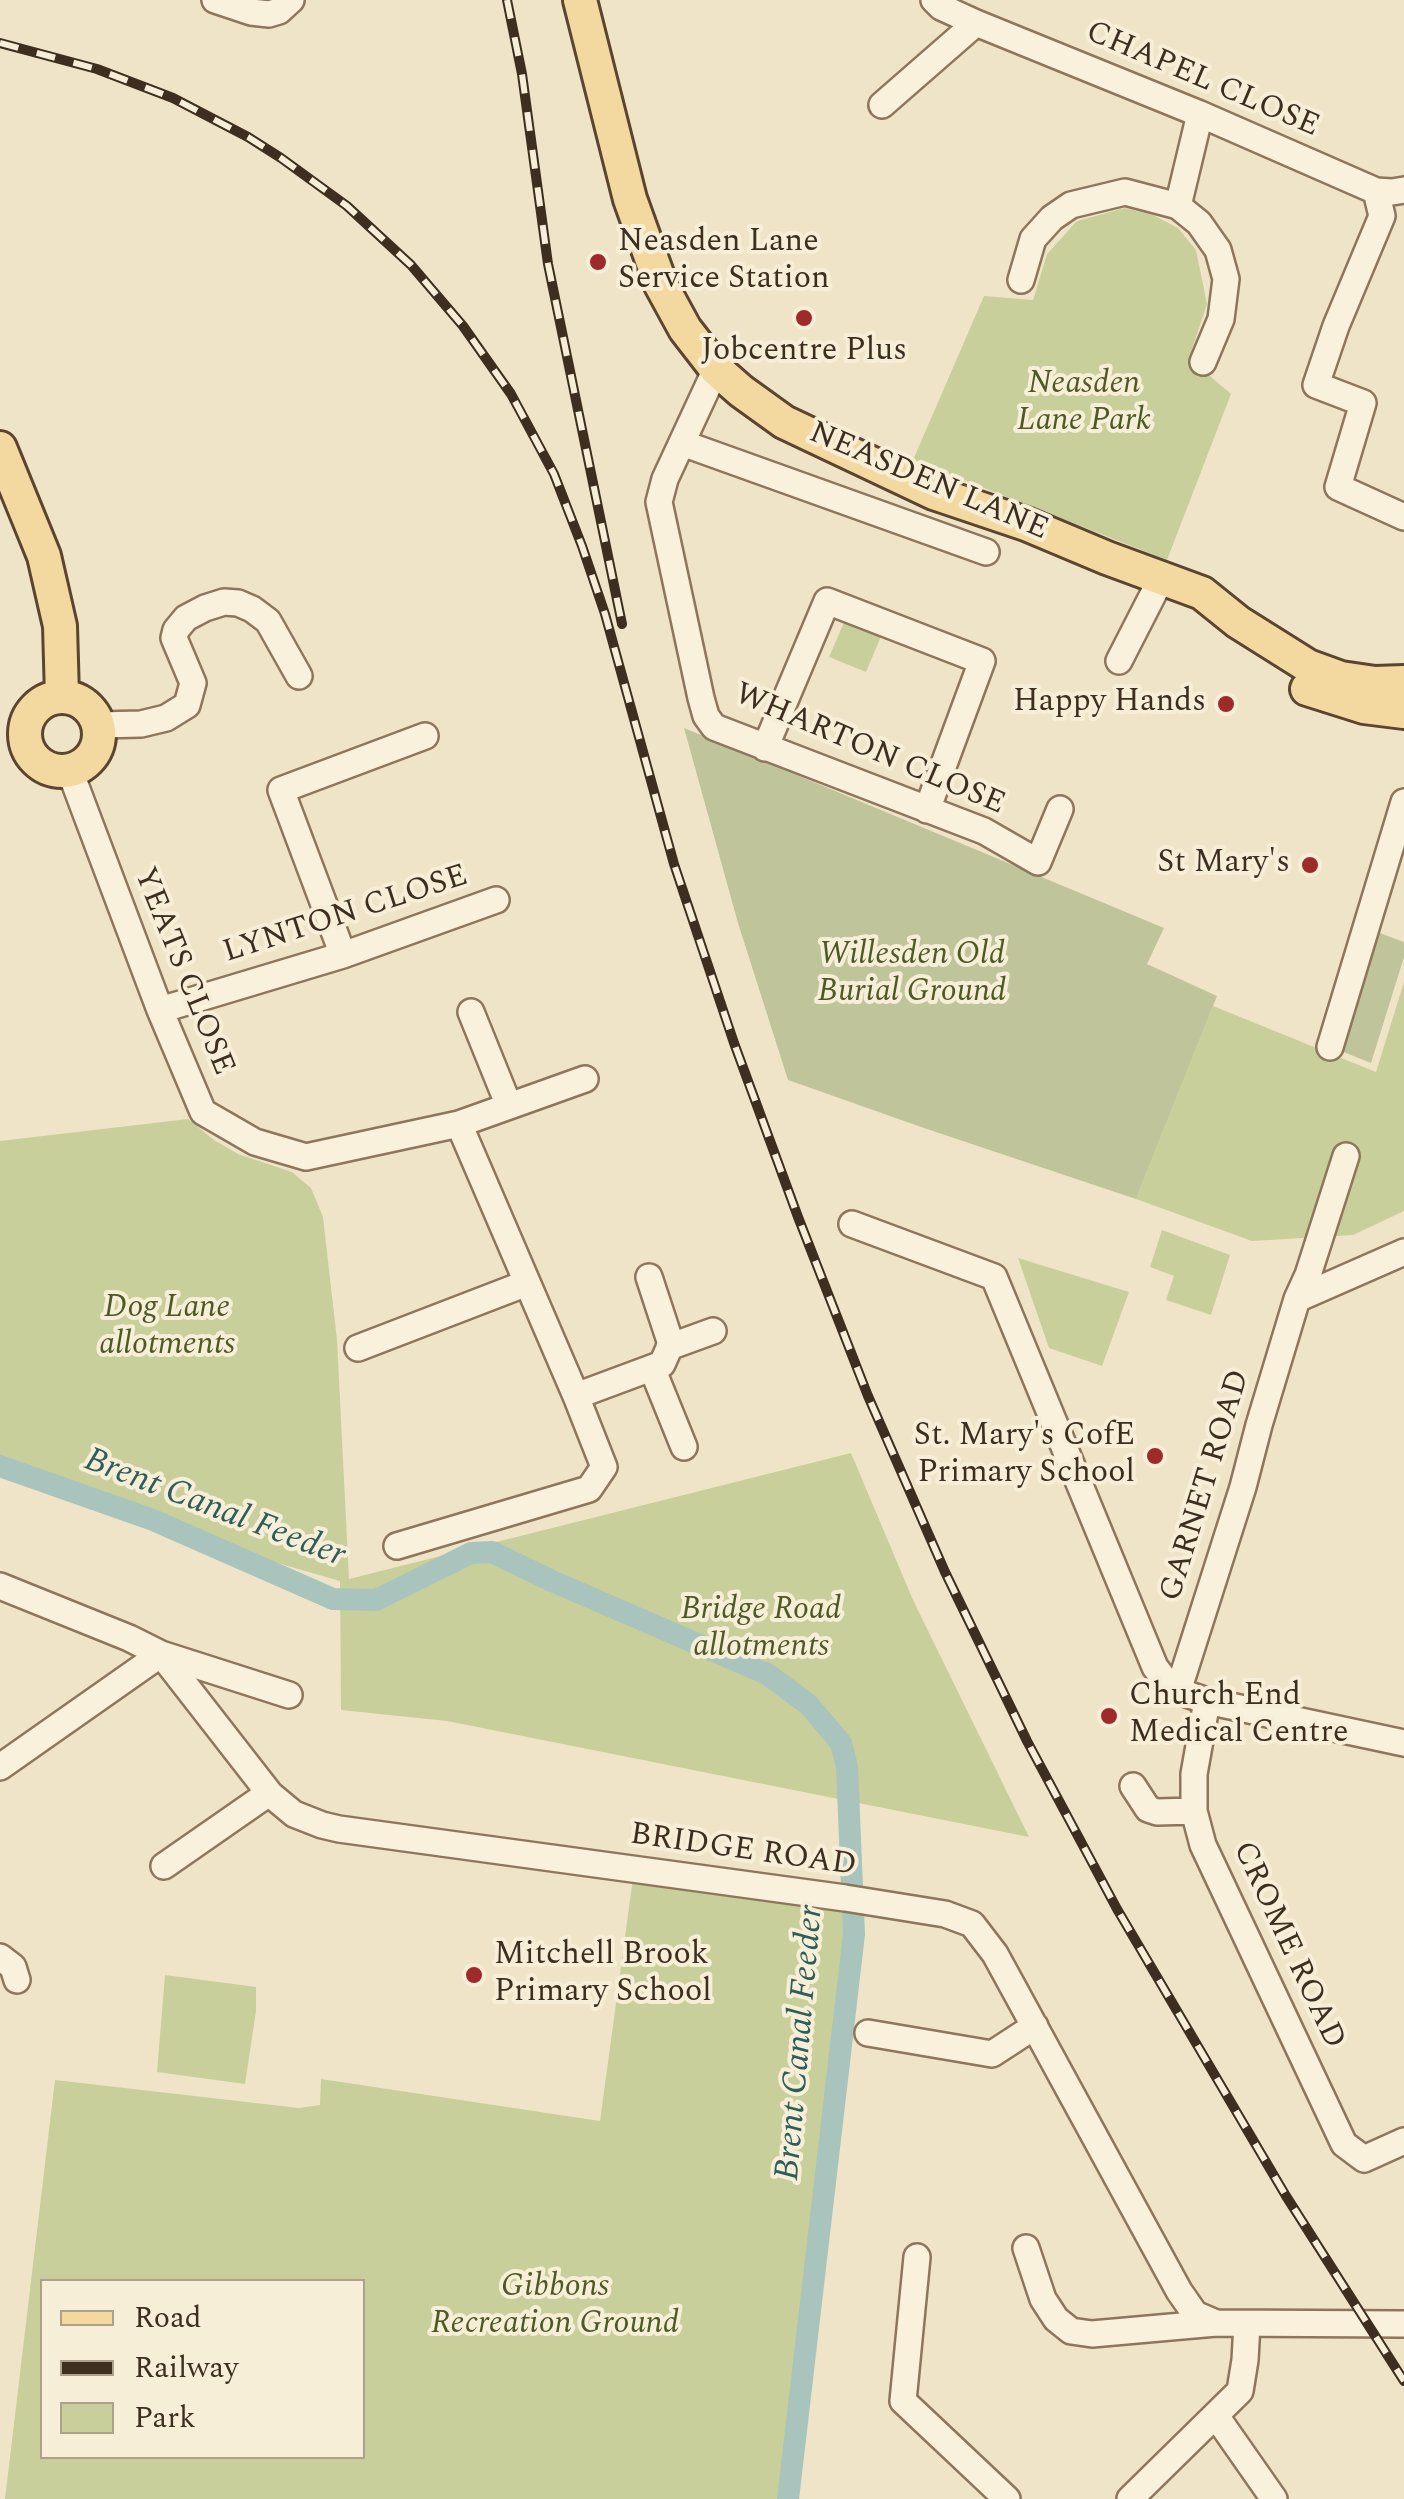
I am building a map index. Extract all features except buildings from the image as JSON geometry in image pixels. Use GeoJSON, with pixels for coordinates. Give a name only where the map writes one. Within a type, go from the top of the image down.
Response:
{"type":"FeatureCollection","features":[{"type":"Feature","properties":{"kind":"main road","name":"NEASDEN LANE"},"geometry":{"type":"LineString","coordinates":[[586,2],[630,198],[661,285],[685,329],[741,392],[784,422],[934,493],[1026,524],[1202,594],[1308,666],[1341,678],[1404,682]]}},
{"type":"Feature","properties":{"kind":"main road"},"geometry":{"type":"LineString","coordinates":[[0,448],[44,556],[60,626],[62,696]]}},
{"type":"Feature","properties":{"kind":"main road","name":"NEASDEN LANE"},"geometry":{"type":"LineString","coordinates":[[1238,622],[1266,664],[1310,691],[1364,707],[1404,712]]}},
{"type":"Feature","properties":{"kind":"main road"},"geometry":{"type":"LineString","coordinates":[[62,696],[91,710],[99,738],[92,756],[70,771],[52,770],[35,759],[14,755],[36,707],[62,696]]}},
{"type":"Feature","properties":{"kind":"street"},"geometry":{"type":"LineString","coordinates":[[216,0],[269,14],[280,11],[291,0]]}},
{"type":"Feature","properties":{"kind":"street","name":"CHAPEL CLOSE"},"geometry":{"type":"LineString","coordinates":[[937,4],[1376,190],[1404,190]]}},
{"type":"Feature","properties":{"kind":"street"},"geometry":{"type":"LineString","coordinates":[[882,105],[976,22]]}},
{"type":"Feature","properties":{"kind":"street"},"geometry":{"type":"LineString","coordinates":[[1178,206],[1200,114]]}},
{"type":"Feature","properties":{"kind":"street"},"geometry":{"type":"LineString","coordinates":[[1376,190],[1382,216],[1336,326],[1316,386],[1364,404],[1338,487],[1404,517]]}},
{"type":"Feature","properties":{"kind":"street"},"geometry":{"type":"LineString","coordinates":[[1021,280],[1034,239],[1052,218],[1071,206],[1125,192],[1178,206],[1199,224],[1218,250],[1226,279],[1221,319],[1203,362]]}},
{"type":"Feature","properties":{"kind":"street","name":"WHARTON CLOSE"},"geometry":{"type":"LineString","coordinates":[[716,368],[665,479],[659,502],[706,716],[714,727],[984,831],[1038,862],[1060,810]]}},
{"type":"Feature","properties":{"kind":"street"},"geometry":{"type":"LineString","coordinates":[[682,444],[986,552]]}},
{"type":"Feature","properties":{"kind":"street"},"geometry":{"type":"LineString","coordinates":[[1120,661],[1161,578]]}},
{"type":"Feature","properties":{"kind":"street"},"geometry":{"type":"LineString","coordinates":[[765,748],[827,601],[982,661],[928,810]]}},
{"type":"Feature","properties":{"kind":"street"},"geometry":{"type":"LineString","coordinates":[[98,725],[140,724],[166,718],[187,705],[193,683],[174,638],[176,630],[186,618],[224,602],[252,608],[268,622],[299,676]]}},
{"type":"Feature","properties":{"kind":"street"},"geometry":{"type":"LineString","coordinates":[[343,955],[281,790],[425,736]]}},
{"type":"Feature","properties":{"kind":"street","name":"YEATS CLOSE"},"geometry":{"type":"LineString","coordinates":[[70,771],[203,1112],[255,1142],[306,1157],[459,1124],[585,1079]]}},
{"type":"Feature","properties":{"kind":"street"},"geometry":{"type":"LineString","coordinates":[[1330,1046],[1404,802]]}},
{"type":"Feature","properties":{"kind":"street","name":"LYNTON CLOSE"},"geometry":{"type":"LineString","coordinates":[[160,1010],[343,955],[496,900]]}},
{"type":"Feature","properties":{"kind":"street"},"geometry":{"type":"LineString","coordinates":[[471,1012],[510,1106]]}},
{"type":"Feature","properties":{"kind":"street"},"geometry":{"type":"LineString","coordinates":[[397,1546],[589,1490],[604,1467],[459,1124]]}},
{"type":"Feature","properties":{"kind":"street","name":"GARNET ROAD"},"geometry":{"type":"LineString","coordinates":[[1178,1691],[1243,1487],[1297,1298],[1346,1156]]}},
{"type":"Feature","properties":{"kind":"street"},"geometry":{"type":"LineString","coordinates":[[852,1224],[994,1277],[1155,1667],[1168,1683],[1207,1702],[1404,1742]]}},
{"type":"Feature","properties":{"kind":"street"},"geometry":{"type":"LineString","coordinates":[[1297,1298],[1404,1252]]}},
{"type":"Feature","properties":{"kind":"street"},"geometry":{"type":"LineString","coordinates":[[576,1396],[662,1364],[671,1344],[649,1277]]}},
{"type":"Feature","properties":{"kind":"street"},"geometry":{"type":"LineString","coordinates":[[358,1348],[526,1283]]}},
{"type":"Feature","properties":{"kind":"street"},"geometry":{"type":"LineString","coordinates":[[669,1348],[713,1331]]}},
{"type":"Feature","properties":{"kind":"street"},"geometry":{"type":"LineString","coordinates":[[652,1368],[684,1447]]}},
{"type":"Feature","properties":{"kind":"street"},"geometry":{"type":"LineString","coordinates":[[0,1586],[161,1654],[289,1695]]}},
{"type":"Feature","properties":{"kind":"street"},"geometry":{"type":"LineString","coordinates":[[0,1767],[161,1654]]}},
{"type":"Feature","properties":{"kind":"street","name":"BRIDGE ROAD"},"geometry":{"type":"LineString","coordinates":[[161,1654],[269,1793],[294,1814],[339,1830],[845,1898],[945,1914],[972,1924],[994,1954],[1179,2291],[1195,2314],[1216,2323]]}},
{"type":"Feature","properties":{"kind":"street","name":"CROME ROAD"},"geometry":{"type":"LineString","coordinates":[[1207,1702],[1194,1774],[1194,1812],[1204,1845],[1344,2144],[1364,2159],[1404,2141]]}},
{"type":"Feature","properties":{"kind":"street"},"geometry":{"type":"LineString","coordinates":[[1134,1786],[1148,1809],[1194,1812]]}},
{"type":"Feature","properties":{"kind":"street"},"geometry":{"type":"LineString","coordinates":[[164,1866],[269,1793]]}},
{"type":"Feature","properties":{"kind":"street"},"geometry":{"type":"LineString","coordinates":[[0,1957],[13,1967],[16,1980]]}},
{"type":"Feature","properties":{"kind":"street"},"geometry":{"type":"LineString","coordinates":[[868,2033],[992,2054],[1034,2026]]}},
{"type":"Feature","properties":{"kind":"street"},"geometry":{"type":"LineString","coordinates":[[1026,2248],[1044,2299],[1056,2320],[1072,2331],[1092,2334],[1216,2323],[1398,2324]]}},
{"type":"Feature","properties":{"kind":"street"},"geometry":{"type":"LineString","coordinates":[[916,2257],[904,2401],[1007,2499]]}},
{"type":"Feature","properties":{"kind":"street"},"geometry":{"type":"LineString","coordinates":[[1130,2499],[1240,2391],[1246,2324]]}},
{"type":"Feature","properties":{"kind":"street"},"geometry":{"type":"LineString","coordinates":[[1216,2416],[1274,2499]]}},
{"type":"Feature","properties":{"kind":"green space","name":"Neasden Lane Park"},"geometry":{"type":"Polygon","coordinates":[[[1125,208],[1153,215],[1178,228],[1196,250],[1207,304],[1189,358],[1231,394],[1167,560],[913,460],[984,296],[1033,300],[1047,254],[1077,221],[1125,208]]]}},
{"type":"Feature","properties":{"kind":"green space"},"geometry":{"type":"Polygon","coordinates":[[[846,618],[882,634],[866,672],[829,657],[846,618]]]}},
{"type":"Feature","properties":{"kind":"green space","name":"Willesden Old Burial Ground"},"geometry":{"type":"Polygon","coordinates":[[[684,728],[1164,928],[1147,964],[1217,996],[1136,1199],[788,1080],[738,923],[684,728]]]}},
{"type":"Feature","properties":{"kind":"green space"},"geometry":{"type":"Polygon","coordinates":[[[1377,932],[1404,942],[1404,957],[1371,1063],[1336,1049],[1377,932]]]}},
{"type":"Feature","properties":{"kind":"green space"},"geometry":{"type":"Polygon","coordinates":[[[1404,982],[1404,1211],[1353,1235],[1252,1241],[1136,1199],[1213,1006],[1376,1072],[1404,982]]]}},
{"type":"Feature","properties":{"kind":"green space"},"geometry":{"type":"Polygon","coordinates":[[[188,1119],[238,1154],[292,1172],[311,1188],[323,1217],[337,1340],[349,1579],[851,1453],[913,1600],[1029,1837],[447,1721],[341,1710],[340,1581],[253,1556],[171,1520],[0,1457],[0,1141],[188,1119]]]}},
{"type":"Feature","properties":{"kind":"green space"},"geometry":{"type":"Polygon","coordinates":[[[1162,1230],[1230,1255],[1211,1315],[1166,1300],[1174,1276],[1150,1267],[1162,1230]]]}},
{"type":"Feature","properties":{"kind":"green space"},"geometry":{"type":"Polygon","coordinates":[[[1018,1258],[1129,1292],[1102,1366],[1049,1348],[1018,1258]]]}},
{"type":"Feature","properties":{"kind":"green space","name":"Gibbons Recreation Ground"},"geometry":{"type":"Polygon","coordinates":[[[633,1878],[856,1907],[860,1940],[793,2499],[5,2499],[55,2080],[299,2108],[320,2105],[321,2079],[600,2121],[633,1878]]]}},
{"type":"Feature","properties":{"kind":"green space"},"geometry":{"type":"Polygon","coordinates":[[[165,1975],[256,1987],[245,2084],[157,2072],[165,1975]]]}},
{"type":"Feature","properties":{"kind":"waterway","name":"Brent Canal Feeder"},"geometry":{"type":"LineString","coordinates":[[0,1466],[153,1520],[333,1599],[376,1600],[471,1553],[492,1552],[767,1674],[808,1704],[841,1743],[847,1767],[854,1934],[788,2499]]}},
{"type":"Feature","properties":{"kind":"railway"},"geometry":{"type":"LineString","coordinates":[[507,0],[522,74],[548,264],[622,624]]}},
{"type":"Feature","properties":{"kind":"railway"},"geometry":{"type":"LineString","coordinates":[[0,43],[97,69],[173,98],[281,158],[347,206],[411,265],[463,326],[511,394],[554,474],[582,546],[605,614],[674,864],[798,1217],[868,1396],[945,1572],[1027,1741],[1117,1909],[1286,2196],[1404,2381]]}},
{"type":"Feature","properties":{"kind":"place","name":"Neasden Lane Service Station"},"geometry":{"type":"Point","coordinates":[598,262]}},
{"type":"Feature","properties":{"kind":"place","name":"Jobcentre Plus"},"geometry":{"type":"Point","coordinates":[804,318]}},
{"type":"Feature","properties":{"kind":"place","name":"Happy Hands"},"geometry":{"type":"Point","coordinates":[1226,704]}},
{"type":"Feature","properties":{"kind":"place","name":"St Mary's"},"geometry":{"type":"Point","coordinates":[1310,865]}},
{"type":"Feature","properties":{"kind":"place","name":"St. Mary's CofE Primary School"},"geometry":{"type":"Point","coordinates":[1155,1456]}},
{"type":"Feature","properties":{"kind":"place","name":"Church End Medical Centre"},"geometry":{"type":"Point","coordinates":[1109,1716]}},
{"type":"Feature","properties":{"kind":"place","name":"Mitchell Brook Primary School"},"geometry":{"type":"Point","coordinates":[474,1975]}},
{"type":"Feature","properties":{"kind":"park label","name":"Dog Lane allotments"},"geometry":{"type":"Point","coordinates":[167,1328]}},
{"type":"Feature","properties":{"kind":"park label","name":"Bridge Road allotments"},"geometry":{"type":"Point","coordinates":[761,1630]}}]}
